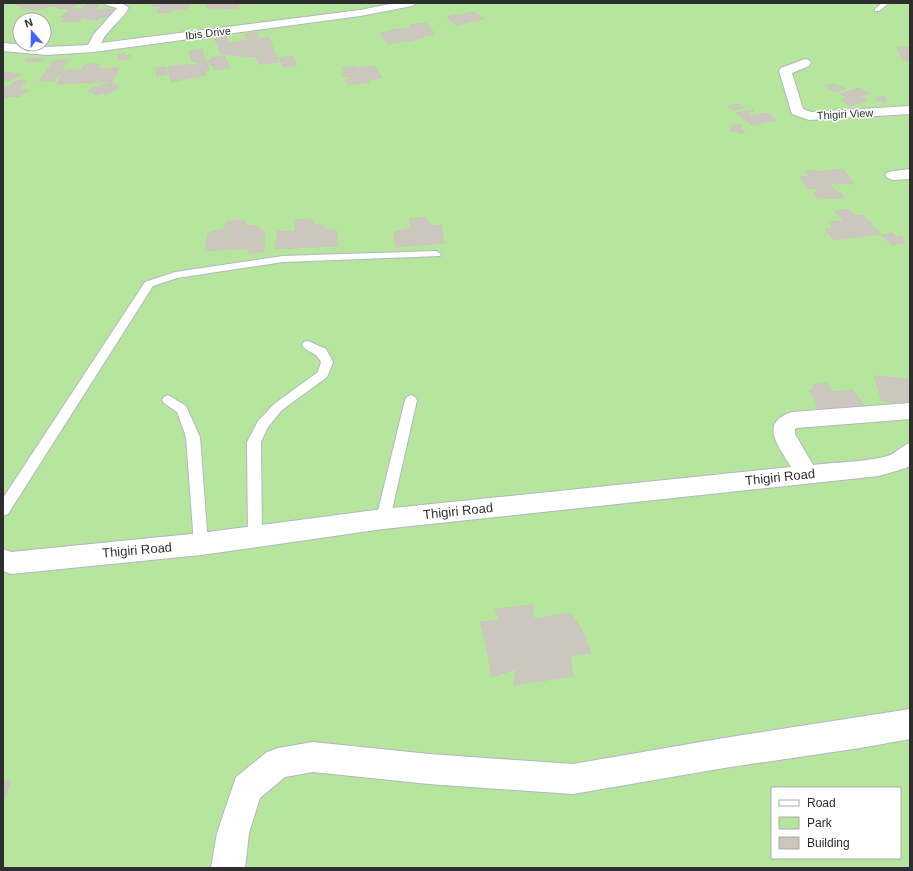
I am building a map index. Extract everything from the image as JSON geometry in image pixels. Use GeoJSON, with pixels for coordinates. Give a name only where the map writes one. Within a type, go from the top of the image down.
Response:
{"type":"FeatureCollection","features":[{"type":"Feature","properties":{"kind":"street"},"geometry":{"type":"LineString","coordinates":[[93,48],[94,42],[123,8],[110,3]]}},
{"type":"Feature","properties":{"kind":"street","name":"Ibis Drive"},"geometry":{"type":"LineString","coordinates":[[3,47],[47,51],[93,48],[360,13],[412,3]]}},
{"type":"Feature","properties":{"kind":"street","name":"Thigiri View"},"geometry":{"type":"LineString","coordinates":[[805,63],[785,71],[797,111],[801,113],[809,116],[910,110]]}},
{"type":"Feature","properties":{"kind":"street"},"geometry":{"type":"LineString","coordinates":[[893,175],[910,174]]}},
{"type":"Feature","properties":{"kind":"street"},"geometry":{"type":"LineString","coordinates":[[807,474],[784,434],[784,426],[792,420],[910,411]]}},
{"type":"Feature","properties":{"kind":"street","name":"Thigiri Road"},"geometry":{"type":"LineString","coordinates":[[3,560],[11,563],[201,544],[383,519],[807,474],[879,468],[898,462],[910,452]]}},
{"type":"Feature","properties":{"kind":"street"},"geometry":{"type":"LineString","coordinates":[[228,868],[233,833],[247,788],[278,763],[313,757],[421,769],[573,779],[724,753],[910,724]]}},
{"type":"Feature","properties":{"kind":"lane"},"geometry":{"type":"LineString","coordinates":[[877,10],[886,3]]}},
{"type":"Feature","properties":{"kind":"lane"},"geometry":{"type":"LineString","coordinates":[[3,510],[149,284],[175,275],[283,260],[436,254]]}},
{"type":"Feature","properties":{"kind":"lane"},"geometry":{"type":"LineString","coordinates":[[255,537],[254,442],[263,424],[278,407],[323,374],[327,362],[322,352],[308,345]]}},
{"type":"Feature","properties":{"kind":"lane"},"geometry":{"type":"LineString","coordinates":[[168,400],[182,409],[193,436],[201,544]]}},
{"type":"Feature","properties":{"kind":"lane"},"geometry":{"type":"LineString","coordinates":[[383,519],[411,400]]}},
{"type":"Feature","properties":{"kind":"green space"},"geometry":{"type":"Polygon","coordinates":[[[3,3],[910,3],[910,868],[3,868],[3,3]]]}},
{"type":"Feature","properties":{"kind":"building"},"geometry":{"type":"Polygon","coordinates":[[[19,3],[65,4],[59,7],[48,6],[40,10],[20,8],[24,6],[16,5],[19,3]]]}},
{"type":"Feature","properties":{"kind":"building"},"geometry":{"type":"Polygon","coordinates":[[[66,3],[79,3],[69,9],[57,8],[66,3]]]}},
{"type":"Feature","properties":{"kind":"building"},"geometry":{"type":"Polygon","coordinates":[[[154,3],[178,3],[177,4],[190,5],[186,9],[173,9],[169,13],[156,12],[161,7],[151,6],[154,3]]]}},
{"type":"Feature","properties":{"kind":"building"},"geometry":{"type":"Polygon","coordinates":[[[207,3],[250,3],[239,4],[238,8],[222,9],[206,8],[207,3]]]}},
{"type":"Feature","properties":{"kind":"building"},"geometry":{"type":"Polygon","coordinates":[[[87,4],[99,5],[95,9],[120,10],[112,17],[101,17],[97,20],[85,19],[88,17],[83,17],[78,22],[61,21],[66,17],[61,17],[70,9],[81,9],[87,4]]]}},
{"type":"Feature","properties":{"kind":"building"},"geometry":{"type":"Polygon","coordinates":[[[474,12],[484,19],[456,25],[447,17],[474,12]]]}},
{"type":"Feature","properties":{"kind":"building"},"geometry":{"type":"Polygon","coordinates":[[[426,23],[435,34],[422,36],[424,38],[388,44],[380,33],[392,31],[391,30],[412,28],[409,25],[426,23]]]}},
{"type":"Feature","properties":{"kind":"building"},"geometry":{"type":"Polygon","coordinates":[[[257,32],[259,37],[247,39],[245,34],[257,32]]]}},
{"type":"Feature","properties":{"kind":"building"},"geometry":{"type":"Polygon","coordinates":[[[226,36],[229,43],[269,37],[278,62],[259,64],[256,57],[221,54],[214,37],[226,36]]]}},
{"type":"Feature","properties":{"kind":"building"},"geometry":{"type":"Polygon","coordinates":[[[897,47],[910,48],[910,61],[902,60],[897,47]]]}},
{"type":"Feature","properties":{"kind":"building"},"geometry":{"type":"Polygon","coordinates":[[[202,49],[205,60],[192,62],[189,51],[202,49]]]}},
{"type":"Feature","properties":{"kind":"building"},"geometry":{"type":"Polygon","coordinates":[[[124,53],[125,56],[130,55],[131,58],[118,60],[119,54],[124,53]]]}},
{"type":"Feature","properties":{"kind":"building"},"geometry":{"type":"Polygon","coordinates":[[[225,56],[229,68],[214,70],[213,65],[210,65],[208,60],[212,60],[211,58],[225,56]]]}},
{"type":"Feature","properties":{"kind":"building"},"geometry":{"type":"Polygon","coordinates":[[[292,56],[297,65],[283,67],[279,58],[292,56]]]}},
{"type":"Feature","properties":{"kind":"building"},"geometry":{"type":"Polygon","coordinates":[[[27,58],[45,59],[41,62],[24,61],[27,58]]]}},
{"type":"Feature","properties":{"kind":"building"},"geometry":{"type":"Polygon","coordinates":[[[54,60],[68,60],[61,70],[64,70],[61,75],[57,75],[54,81],[39,81],[54,60]]]}},
{"type":"Feature","properties":{"kind":"building"},"geometry":{"type":"Polygon","coordinates":[[[206,60],[209,70],[204,71],[206,75],[171,82],[168,67],[190,64],[190,66],[197,65],[197,62],[206,60]]]}},
{"type":"Feature","properties":{"kind":"building"},"geometry":{"type":"Polygon","coordinates":[[[85,64],[100,64],[97,69],[119,68],[113,81],[57,84],[65,70],[78,70],[77,72],[81,71],[85,64]]]}},
{"type":"Feature","properties":{"kind":"building"},"geometry":{"type":"Polygon","coordinates":[[[356,66],[357,68],[374,66],[382,78],[368,80],[369,82],[349,85],[345,80],[350,79],[348,76],[344,77],[342,74],[345,73],[342,68],[356,66]]]}},
{"type":"Feature","properties":{"kind":"building"},"geometry":{"type":"Polygon","coordinates":[[[166,67],[167,74],[157,76],[156,68],[166,67]]]}},
{"type":"Feature","properties":{"kind":"building"},"geometry":{"type":"Polygon","coordinates":[[[3,73],[21,74],[10,81],[3,80],[3,73]]]}},
{"type":"Feature","properties":{"kind":"building"},"geometry":{"type":"Polygon","coordinates":[[[18,80],[27,81],[17,89],[29,90],[19,97],[10,96],[3,98],[3,87],[8,87],[18,80]]]}},
{"type":"Feature","properties":{"kind":"building"},"geometry":{"type":"Polygon","coordinates":[[[111,82],[119,87],[106,95],[103,93],[97,95],[88,90],[111,82]]]}},
{"type":"Feature","properties":{"kind":"building"},"geometry":{"type":"Polygon","coordinates":[[[831,84],[846,89],[837,92],[828,88],[830,87],[827,85],[831,84]]]}},
{"type":"Feature","properties":{"kind":"building"},"geometry":{"type":"Polygon","coordinates":[[[859,88],[869,93],[860,96],[868,100],[851,106],[841,100],[848,98],[840,94],[859,88]]]}},
{"type":"Feature","properties":{"kind":"building"},"geometry":{"type":"Polygon","coordinates":[[[877,96],[886,97],[885,102],[876,100],[877,96]]]}},
{"type":"Feature","properties":{"kind":"building"},"geometry":{"type":"Polygon","coordinates":[[[739,104],[744,108],[734,110],[728,106],[739,104]]]}},
{"type":"Feature","properties":{"kind":"building"},"geometry":{"type":"Polygon","coordinates":[[[752,110],[754,111],[748,113],[751,116],[766,113],[776,120],[752,125],[736,113],[752,110]]]}},
{"type":"Feature","properties":{"kind":"building"},"geometry":{"type":"Polygon","coordinates":[[[735,124],[742,126],[739,129],[745,130],[742,134],[730,130],[735,124]]]}},
{"type":"Feature","properties":{"kind":"building"},"geometry":{"type":"Polygon","coordinates":[[[843,169],[854,184],[829,183],[835,191],[841,193],[844,198],[818,199],[814,193],[819,193],[815,188],[808,189],[800,177],[809,176],[805,171],[816,170],[817,172],[843,169]]]}},
{"type":"Feature","properties":{"kind":"building"},"geometry":{"type":"Polygon","coordinates":[[[849,209],[855,216],[863,215],[881,234],[834,240],[825,229],[834,228],[828,222],[844,221],[835,211],[849,209]]]}},
{"type":"Feature","properties":{"kind":"building"},"geometry":{"type":"Polygon","coordinates":[[[425,217],[431,226],[441,225],[444,243],[396,247],[394,232],[411,228],[410,219],[425,217]]]}},
{"type":"Feature","properties":{"kind":"building"},"geometry":{"type":"Polygon","coordinates":[[[312,219],[315,226],[322,224],[324,230],[336,230],[338,246],[275,249],[278,231],[295,232],[296,220],[312,219]]]}},
{"type":"Feature","properties":{"kind":"building"},"geometry":{"type":"Polygon","coordinates":[[[244,220],[246,226],[254,225],[264,232],[264,251],[250,254],[247,248],[205,251],[208,233],[225,229],[226,222],[244,220]]]}},
{"type":"Feature","properties":{"kind":"building"},"geometry":{"type":"Polygon","coordinates":[[[893,233],[896,237],[901,236],[905,240],[903,241],[905,243],[892,245],[881,235],[893,233]]]}},
{"type":"Feature","properties":{"kind":"building"},"geometry":{"type":"Polygon","coordinates":[[[874,376],[910,379],[910,404],[882,401],[874,376]]]}},
{"type":"Feature","properties":{"kind":"building"},"geometry":{"type":"Polygon","coordinates":[[[827,383],[832,392],[853,390],[866,409],[819,413],[816,402],[809,391],[813,390],[813,385],[827,383]]]}},
{"type":"Feature","properties":{"kind":"building"},"geometry":{"type":"Polygon","coordinates":[[[532,605],[534,619],[571,613],[583,632],[591,653],[570,655],[573,676],[514,685],[516,669],[492,677],[480,622],[500,620],[495,609],[532,605]]]}},
{"type":"Feature","properties":{"kind":"building"},"geometry":{"type":"Polygon","coordinates":[[[3,781],[11,781],[3,802],[3,781]]]}}]}
